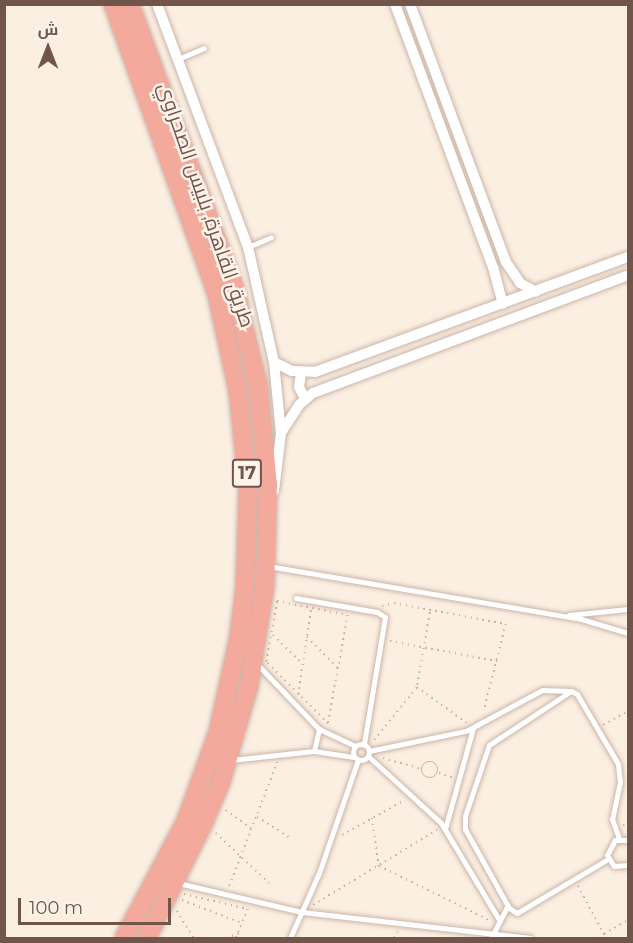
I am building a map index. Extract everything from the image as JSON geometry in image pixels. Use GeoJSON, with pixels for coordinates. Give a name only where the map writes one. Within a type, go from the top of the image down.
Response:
{"type":"FeatureCollection","features":[{"type":"Feature","properties":{"kind":"highway","name":"طريق القاهرة, بلبيس الصحراوي"},"geometry":{"type":"LineString","coordinates":[[112,4],[217,295],[238,391],[248,489],[248,538],[239,636],[218,732],[186,821],[124,939]]}},
{"type":"Feature","properties":{"kind":"highway","name":"طريق القاهرة, بلبيس الصحراوي"},"geometry":{"type":"LineString","coordinates":[[130,4],[221,249],[248,336],[265,435],[268,536],[254,661],[227,761],[213,801],[174,894],[147,939]]}},
{"type":"Feature","properties":{"kind":"street"},"geometry":{"type":"LineString","coordinates":[[157,4],[248,247],[274,362],[281,433],[268,536]]}},
{"type":"Feature","properties":{"kind":"street"},"geometry":{"type":"LineString","coordinates":[[395,4],[503,304]]}},
{"type":"Feature","properties":{"kind":"street"},"geometry":{"type":"LineString","coordinates":[[410,4],[506,262],[515,278],[536,292]]}},
{"type":"Feature","properties":{"kind":"street"},"geometry":{"type":"LineString","coordinates":[[274,362],[301,373],[315,372],[628,257]]}},
{"type":"Feature","properties":{"kind":"street"},"geometry":{"type":"LineString","coordinates":[[281,433],[305,399],[628,275]]}},
{"type":"Feature","properties":{"kind":"street"},"geometry":{"type":"LineString","coordinates":[[497,285],[508,287],[515,278]]}},
{"type":"Feature","properties":{"kind":"street"},"geometry":{"type":"LineString","coordinates":[[301,373],[299,387],[305,399]]}},
{"type":"Feature","properties":{"kind":"lane"},"geometry":{"type":"LineString","coordinates":[[178,59],[204,48]]}},
{"type":"Feature","properties":{"kind":"lane"},"geometry":{"type":"LineString","coordinates":[[248,247],[271,237]]}},
{"type":"Feature","properties":{"kind":"lane"},"geometry":{"type":"LineString","coordinates":[[266,566],[565,616],[628,633]]}},
{"type":"Feature","properties":{"kind":"lane"},"geometry":{"type":"LineString","coordinates":[[296,598],[311,604],[377,612],[386,620],[367,751]]}},
{"type":"Feature","properties":{"kind":"lane"},"geometry":{"type":"LineString","coordinates":[[565,616],[628,609]]}},
{"type":"Feature","properties":{"kind":"lane"},"geometry":{"type":"LineString","coordinates":[[254,661],[319,729],[367,751],[444,828],[499,923]]}},
{"type":"Feature","properties":{"kind":"lane"},"geometry":{"type":"LineString","coordinates":[[227,761],[314,751],[356,759],[367,751],[473,728],[542,690],[571,691]]}},
{"type":"Feature","properties":{"kind":"lane"},"geometry":{"type":"LineString","coordinates":[[571,691],[598,728],[618,764],[620,782],[612,819],[619,838]]}},
{"type":"Feature","properties":{"kind":"lane"},"geometry":{"type":"LineString","coordinates":[[571,691],[489,745],[465,816],[467,833],[514,912],[524,911],[608,859]]}},
{"type":"Feature","properties":{"kind":"lane"},"geometry":{"type":"LineString","coordinates":[[444,828],[473,728]]}},
{"type":"Feature","properties":{"kind":"lane"},"geometry":{"type":"LineString","coordinates":[[314,751],[319,729]]}},
{"type":"Feature","properties":{"kind":"lane"},"geometry":{"type":"LineString","coordinates":[[290,939],[329,842],[356,759],[356,746]]}},
{"type":"Feature","properties":{"kind":"lane"},"geometry":{"type":"LineString","coordinates":[[608,859],[608,846],[619,838],[628,840]]}},
{"type":"Feature","properties":{"kind":"lane"},"geometry":{"type":"LineString","coordinates":[[608,859],[618,867],[628,866]]}},
{"type":"Feature","properties":{"kind":"lane"},"geometry":{"type":"LineString","coordinates":[[174,894],[225,896],[302,912],[531,939]]}},
{"type":"Feature","properties":{"kind":"lane"},"geometry":{"type":"LineString","coordinates":[[492,936],[508,905]]}},
{"type":"Feature","properties":{"kind":"path"},"geometry":{"type":"LineString","coordinates":[[277,601],[311,604],[348,615],[328,724],[266,662],[277,601]]}},
{"type":"Feature","properties":{"kind":"path"},"geometry":{"type":"LineString","coordinates":[[377,612],[390,603],[504,623],[507,629],[481,723]]}},
{"type":"Feature","properties":{"kind":"path"},"geometry":{"type":"LineString","coordinates":[[297,706],[311,604]]}},
{"type":"Feature","properties":{"kind":"path"},"geometry":{"type":"LineString","coordinates":[[430,609],[417,687],[367,751],[422,769],[428,778],[438,773],[460,779]]}},
{"type":"Feature","properties":{"kind":"path"},"geometry":{"type":"LineString","coordinates":[[270,633],[303,663]]}},
{"type":"Feature","properties":{"kind":"path"},"geometry":{"type":"LineString","coordinates":[[307,636],[339,669]]}},
{"type":"Feature","properties":{"kind":"path"},"geometry":{"type":"LineString","coordinates":[[383,640],[498,662]]}},
{"type":"Feature","properties":{"kind":"path"},"geometry":{"type":"LineString","coordinates":[[417,687],[473,728]]}},
{"type":"Feature","properties":{"kind":"path"},"geometry":{"type":"LineString","coordinates":[[598,728],[628,711]]}},
{"type":"Feature","properties":{"kind":"path"},"geometry":{"type":"LineString","coordinates":[[225,896],[280,754]]}},
{"type":"Feature","properties":{"kind":"path"},"geometry":{"type":"LineString","coordinates":[[422,769],[432,762],[438,773]]}},
{"type":"Feature","properties":{"kind":"path"},"geometry":{"type":"LineString","coordinates":[[329,842],[411,796]]}},
{"type":"Feature","properties":{"kind":"path"},"geometry":{"type":"LineString","coordinates":[[213,801],[251,828]]}},
{"type":"Feature","properties":{"kind":"path"},"geometry":{"type":"LineString","coordinates":[[256,817],[292,839]]}},
{"type":"Feature","properties":{"kind":"path"},"geometry":{"type":"LineString","coordinates":[[372,818],[379,866]]}},
{"type":"Feature","properties":{"kind":"path"},"geometry":{"type":"LineString","coordinates":[[204,822],[269,883]]}},
{"type":"Feature","properties":{"kind":"path"},"geometry":{"type":"LineString","coordinates":[[302,912],[444,828]]}},
{"type":"Feature","properties":{"kind":"path"},"geometry":{"type":"LineString","coordinates":[[379,866],[499,923]]}},
{"type":"Feature","properties":{"kind":"path"},"geometry":{"type":"LineString","coordinates":[[575,879],[606,939]]}},
{"type":"Feature","properties":{"kind":"path"},"geometry":{"type":"LineString","coordinates":[[174,894],[244,924]]}},
{"type":"Feature","properties":{"kind":"path"},"geometry":{"type":"LineString","coordinates":[[174,894],[184,894],[247,908],[249,913],[236,939]]}},
{"type":"Feature","properties":{"kind":"path"},"geometry":{"type":"LineString","coordinates":[[174,894],[194,939]]}},
{"type":"Feature","properties":{"kind":"path"},"geometry":{"type":"LineString","coordinates":[[604,934],[628,920]]}},
{"type":"Feature","properties":{"kind":"path"},"geometry":{"type":"LineString","coordinates":[[226,939],[239,933]]}}]}
